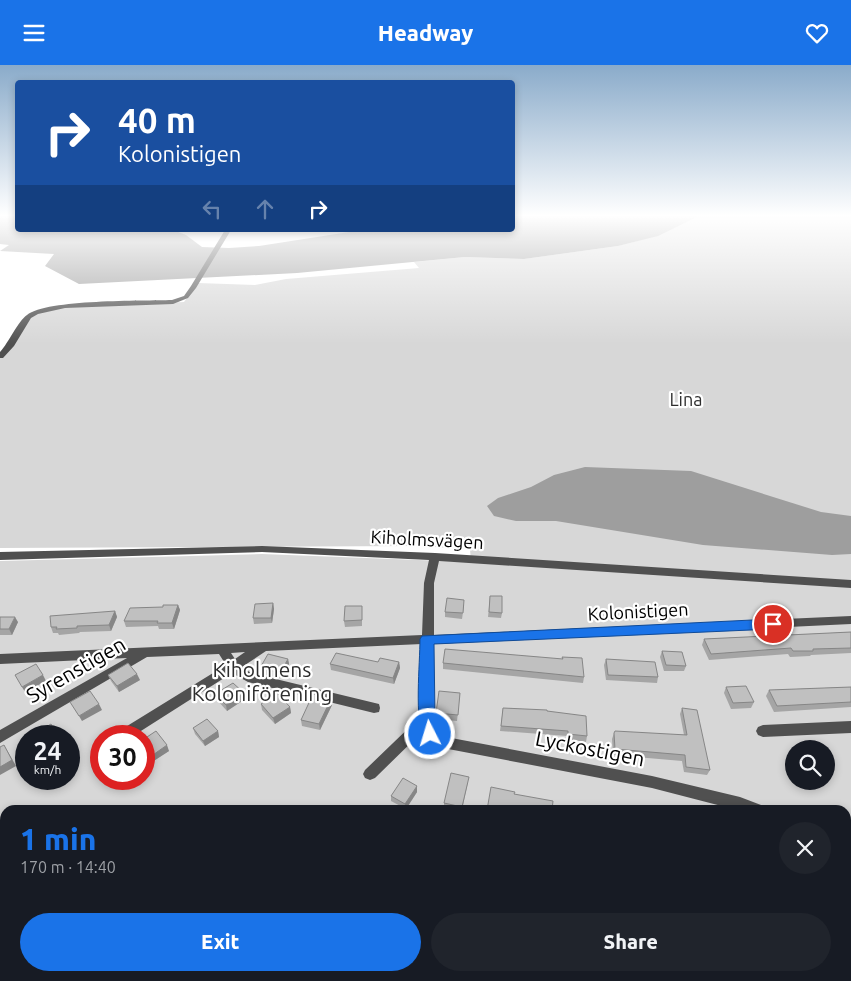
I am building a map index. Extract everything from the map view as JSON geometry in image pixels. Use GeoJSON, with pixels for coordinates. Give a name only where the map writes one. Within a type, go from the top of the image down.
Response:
{"type":"FeatureCollection","features":[{"type":"Feature","properties":{"kind":"street"},"geometry":{"type":"LineString","coordinates":[[0,356],[11,344],[28,317],[36,312],[65,306],[173,302],[186,297],[212,259]]}},
{"type":"Feature","properties":{"kind":"street","name":"Kiholmsvägen"},"geometry":{"type":"LineString","coordinates":[[0,556],[262,549],[435,557],[851,584]]}},
{"type":"Feature","properties":{"kind":"street"},"geometry":{"type":"LineString","coordinates":[[370,774],[427,719],[429,583],[435,557]]}},
{"type":"Feature","properties":{"kind":"street","name":"Kolonistigen"},"geometry":{"type":"LineString","coordinates":[[427,639],[851,620]]}},
{"type":"Feature","properties":{"kind":"street","name":"Syrenstigen"},"geometry":{"type":"LineString","coordinates":[[0,659],[427,639]]}},
{"type":"Feature","properties":{"kind":"street"},"geometry":{"type":"LineString","coordinates":[[140,725],[263,647]]}},
{"type":"Feature","properties":{"kind":"street"},"geometry":{"type":"LineString","coordinates":[[223,649],[233,667],[248,677],[374,707]]}},
{"type":"Feature","properties":{"kind":"street","name":"Syrenstigen"},"geometry":{"type":"LineString","coordinates":[[0,737],[146,652]]}},
{"type":"Feature","properties":{"kind":"street","name":"Lyckostigen"},"geometry":{"type":"LineString","coordinates":[[427,719],[430,734],[443,741],[652,782],[743,805]]}},
{"type":"Feature","properties":{"kind":"street"},"geometry":{"type":"LineString","coordinates":[[763,731],[851,727]]}},
{"type":"Feature","properties":{"kind":"green space"},"geometry":{"type":"Polygon","coordinates":[[[447,259],[851,259],[851,805],[0,805],[0,561],[262,554],[471,562],[470,549],[416,546],[0,548],[0,357],[28,317],[54,308],[184,302],[198,283],[255,285],[286,279],[419,268],[414,262],[447,259]]]}},
{"type":"Feature","properties":{"kind":"shaded area"},"geometry":{"type":"Polygon","coordinates":[[[50,259],[447,259],[297,273],[79,284],[45,266],[50,259]]]}},
{"type":"Feature","properties":{"kind":"shaded area"},"geometry":{"type":"Polygon","coordinates":[[[585,467],[691,471],[821,512],[851,516],[851,554],[832,555],[703,545],[556,521],[516,521],[494,516],[487,506],[498,498],[531,487],[554,475],[585,467]]]}},
{"type":"Feature","properties":{"kind":"building"},"geometry":{"type":"Polygon","coordinates":[[[490,596],[502,596],[502,613],[489,612],[490,596]]]}},
{"type":"Feature","properties":{"kind":"building"},"geometry":{"type":"Polygon","coordinates":[[[447,598],[464,600],[463,613],[445,612],[447,598]]]}},
{"type":"Feature","properties":{"kind":"building"},"geometry":{"type":"Polygon","coordinates":[[[273,603],[271,618],[253,618],[255,604],[273,603]]]}},
{"type":"Feature","properties":{"kind":"building"},"geometry":{"type":"Polygon","coordinates":[[[163,605],[178,605],[172,623],[124,621],[130,608],[163,607],[163,605]]]}},
{"type":"Feature","properties":{"kind":"building"},"geometry":{"type":"Polygon","coordinates":[[[345,606],[362,606],[362,620],[344,621],[345,606]]]}},
{"type":"Feature","properties":{"kind":"building"},"geometry":{"type":"Polygon","coordinates":[[[115,611],[109,625],[56,629],[57,627],[51,627],[50,616],[115,611]]]}},
{"type":"Feature","properties":{"kind":"building"},"geometry":{"type":"Polygon","coordinates":[[[0,617],[15,617],[9,629],[0,629],[0,617]]]}},
{"type":"Feature","properties":{"kind":"building"},"geometry":{"type":"Polygon","coordinates":[[[851,632],[851,648],[813,649],[813,651],[793,651],[791,648],[711,654],[704,639],[851,632]]]}},
{"type":"Feature","properties":{"kind":"building"},"geometry":{"type":"Polygon","coordinates":[[[445,649],[563,659],[562,657],[582,658],[584,677],[443,663],[445,649]]]}},
{"type":"Feature","properties":{"kind":"building"},"geometry":{"type":"Polygon","coordinates":[[[662,651],[682,652],[686,666],[666,665],[662,651]]]}},
{"type":"Feature","properties":{"kind":"building"},"geometry":{"type":"Polygon","coordinates":[[[336,653],[378,662],[380,658],[399,662],[393,678],[330,664],[336,653]]]}},
{"type":"Feature","properties":{"kind":"building"},"geometry":{"type":"Polygon","coordinates":[[[268,654],[288,659],[280,673],[260,668],[268,654]]]}},
{"type":"Feature","properties":{"kind":"building"},"geometry":{"type":"Polygon","coordinates":[[[606,659],[655,662],[658,677],[608,675],[606,659]]]}},
{"type":"Feature","properties":{"kind":"building"},"geometry":{"type":"Polygon","coordinates":[[[128,663],[137,674],[117,686],[108,675],[128,663]]]}},
{"type":"Feature","properties":{"kind":"building"},"geometry":{"type":"Polygon","coordinates":[[[36,664],[43,675],[22,687],[15,675],[36,664]]]}},
{"type":"Feature","properties":{"kind":"building"},"geometry":{"type":"Polygon","coordinates":[[[233,683],[244,693],[226,705],[215,694],[233,683]]]}},
{"type":"Feature","properties":{"kind":"building"},"geometry":{"type":"Polygon","coordinates":[[[746,686],[754,702],[733,703],[726,687],[746,686]]]}},
{"type":"Feature","properties":{"kind":"building"},"geometry":{"type":"Polygon","coordinates":[[[851,687],[851,702],[777,706],[769,690],[851,687]]]}},
{"type":"Feature","properties":{"kind":"building"},"geometry":{"type":"Polygon","coordinates":[[[90,691],[99,704],[79,716],[70,702],[90,691]]]}},
{"type":"Feature","properties":{"kind":"building"},"geometry":{"type":"Polygon","coordinates":[[[439,691],[460,693],[458,715],[436,713],[439,691]]]}},
{"type":"Feature","properties":{"kind":"building"},"geometry":{"type":"Polygon","coordinates":[[[277,693],[290,707],[273,718],[261,704],[277,693]]]}},
{"type":"Feature","properties":{"kind":"building"},"geometry":{"type":"Polygon","coordinates":[[[313,694],[331,699],[319,724],[301,720],[313,694]]]}},
{"type":"Feature","properties":{"kind":"building"},"geometry":{"type":"Polygon","coordinates":[[[503,708],[547,710],[586,716],[587,736],[568,734],[568,731],[501,726],[503,708]]]}},
{"type":"Feature","properties":{"kind":"building"},"geometry":{"type":"Polygon","coordinates":[[[682,708],[697,710],[710,770],[686,767],[685,755],[615,749],[615,731],[687,735],[682,708]]]}},
{"type":"Feature","properties":{"kind":"building"},"geometry":{"type":"Polygon","coordinates":[[[207,719],[218,731],[203,741],[193,728],[207,719]]]}},
{"type":"Feature","properties":{"kind":"building"},"geometry":{"type":"Polygon","coordinates":[[[155,732],[167,745],[155,753],[155,732]]]}},
{"type":"Feature","properties":{"kind":"building"},"geometry":{"type":"Polygon","coordinates":[[[4,745],[12,760],[0,767],[0,747],[4,745]]]}},
{"type":"Feature","properties":{"kind":"building"},"geometry":{"type":"Polygon","coordinates":[[[451,773],[469,777],[462,805],[444,803],[451,773]]]}},
{"type":"Feature","properties":{"kind":"building"},"geometry":{"type":"Polygon","coordinates":[[[403,778],[417,786],[405,804],[391,796],[403,778]]]}},
{"type":"Feature","properties":{"kind":"building"},"geometry":{"type":"Polygon","coordinates":[[[491,787],[515,792],[514,794],[553,801],[553,805],[488,805],[491,787]]]}},
{"type":"Feature","properties":{"kind":"route"},"geometry":{"type":"LineString","coordinates":[[430,734],[427,719],[427,639],[773,624]]}},
{"type":"Feature","properties":{"kind":"park label","name":"Lina"},"geometry":{"type":"Point","coordinates":[686,400]}},
{"type":"Feature","properties":{"kind":"park label","name":"Kiholmens Koloniförening"},"geometry":{"type":"Point","coordinates":[262,682]}}]}
